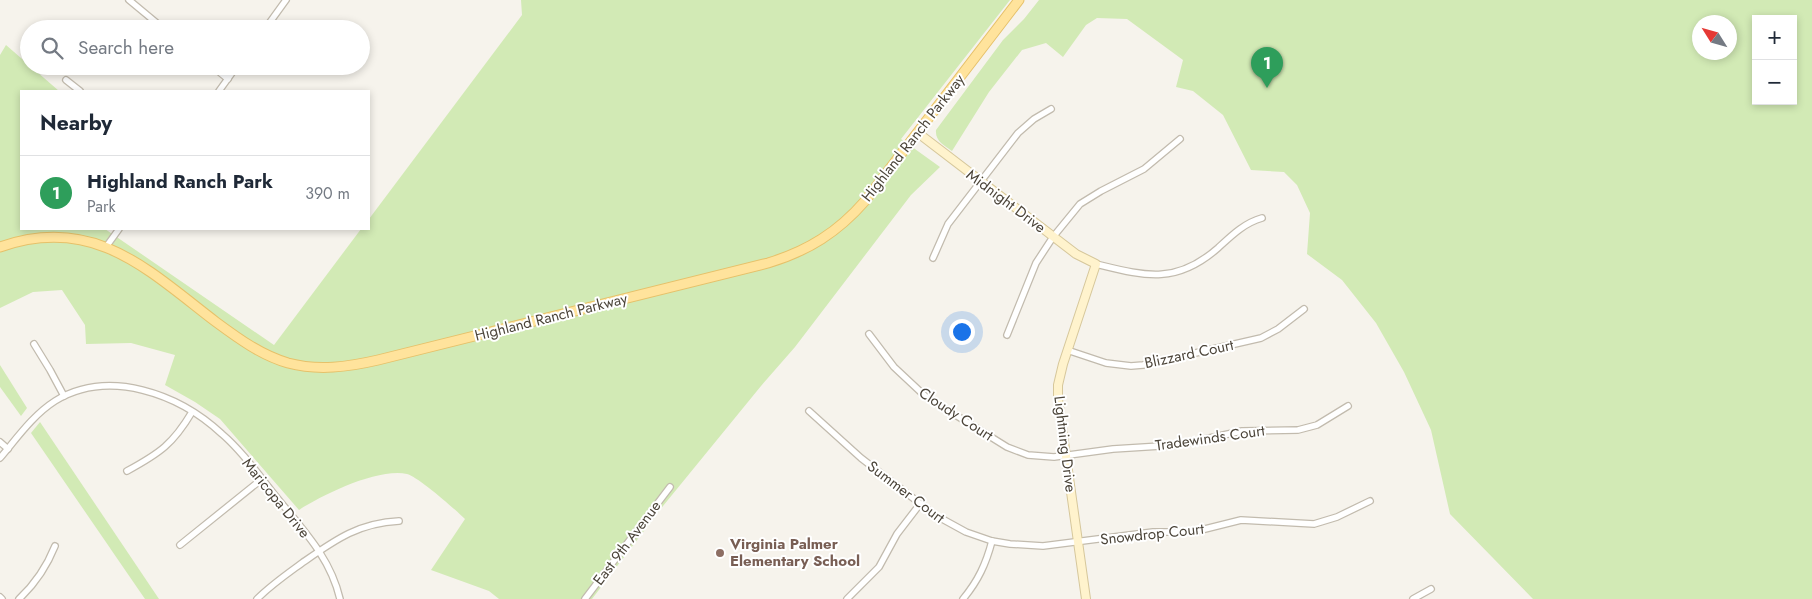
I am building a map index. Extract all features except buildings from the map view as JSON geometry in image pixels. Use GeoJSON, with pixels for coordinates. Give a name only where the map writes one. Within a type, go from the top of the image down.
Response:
{"type":"FeatureCollection","features":[{"type":"Feature","properties":{"kind":"main road","name":"Highland Ranch Parkway"},"geometry":{"type":"LineString","coordinates":[[0,247],[21,241],[48,237],[74,238],[106,247],[136,262],[239,339],[268,356],[288,363],[310,367],[351,366],[793,255],[826,237],[848,220],[874,191],[1019,0]]}},
{"type":"Feature","properties":{"kind":"main road","name":"Midnight Drive"},"geometry":{"type":"LineString","coordinates":[[918,133],[1076,254],[1096,264]]}},
{"type":"Feature","properties":{"kind":"main road","name":"Lightning Drive"},"geometry":{"type":"LineString","coordinates":[[1086,599],[1058,392],[1060,373],[1096,264]]}},
{"type":"Feature","properties":{"kind":"street"},"geometry":{"type":"LineString","coordinates":[[129,0],[153,20]]}},
{"type":"Feature","properties":{"kind":"street"},"geometry":{"type":"LineString","coordinates":[[272,20],[286,0]]}},
{"type":"Feature","properties":{"kind":"street"},"geometry":{"type":"LineString","coordinates":[[223,75],[228,79]]}},
{"type":"Feature","properties":{"kind":"street"},"geometry":{"type":"LineString","coordinates":[[220,90],[231,75]]}},
{"type":"Feature","properties":{"kind":"street"},"geometry":{"type":"LineString","coordinates":[[66,80],[79,90]]}},
{"type":"Feature","properties":{"kind":"street"},"geometry":{"type":"LineString","coordinates":[[933,258],[948,224],[1018,133],[1034,119],[1051,109]]}},
{"type":"Feature","properties":{"kind":"street"},"geometry":{"type":"LineString","coordinates":[[1007,336],[1036,263],[1053,237],[1080,204],[1101,191],[1134,176],[1180,139]]}},
{"type":"Feature","properties":{"kind":"street"},"geometry":{"type":"LineString","coordinates":[[1096,264],[1135,274],[1159,275],[1172,273],[1194,266],[1240,228],[1262,218]]}},
{"type":"Feature","properties":{"kind":"street"},"geometry":{"type":"LineString","coordinates":[[106,247],[118,230]]}},
{"type":"Feature","properties":{"kind":"street","name":"Blizzard Court"},"geometry":{"type":"LineString","coordinates":[[1067,350],[1106,363],[1124,366],[1143,365],[1261,338],[1278,329],[1304,309]]}},
{"type":"Feature","properties":{"kind":"street","name":"Cloudy Court"},"geometry":{"type":"LineString","coordinates":[[869,334],[894,368],[942,408],[1018,452],[1041,457],[1066,456]]}},
{"type":"Feature","properties":{"kind":"street"},"geometry":{"type":"LineString","coordinates":[[34,344],[64,396]]}},
{"type":"Feature","properties":{"kind":"street","name":"Maricopa Drive"},"geometry":{"type":"LineString","coordinates":[[0,458],[34,418],[64,396],[88,388],[126,386],[162,397],[192,412],[222,433],[235,446],[319,551],[332,572],[340,599]]}},
{"type":"Feature","properties":{"kind":"street","name":"Tradewinds Court"},"geometry":{"type":"LineString","coordinates":[[1066,456],[1113,449],[1177,445],[1242,431],[1307,428],[1317,425],[1348,406]]}},
{"type":"Feature","properties":{"kind":"street","name":"Summer Court"},"geometry":{"type":"LineString","coordinates":[[809,411],[860,458],[920,504],[966,532],[992,541],[1018,545],[1043,546],[1078,542]]}},
{"type":"Feature","properties":{"kind":"street"},"geometry":{"type":"LineString","coordinates":[[127,471],[166,447],[183,427],[192,412]]}},
{"type":"Feature","properties":{"kind":"street"},"geometry":{"type":"LineString","coordinates":[[0,442],[8,449]]}},
{"type":"Feature","properties":{"kind":"street"},"geometry":{"type":"LineString","coordinates":[[180,545],[262,479]]}},
{"type":"Feature","properties":{"kind":"street","name":"East 9th Avenue"},"geometry":{"type":"LineString","coordinates":[[585,599],[670,487]]}},
{"type":"Feature","properties":{"kind":"street","name":"Snowdrop Court"},"geometry":{"type":"LineString","coordinates":[[1078,542],[1153,532],[1193,532],[1241,520],[1314,524],[1337,517],[1370,501]]}},
{"type":"Feature","properties":{"kind":"street"},"geometry":{"type":"LineString","coordinates":[[847,599],[879,567],[897,534],[920,504]]}},
{"type":"Feature","properties":{"kind":"street"},"geometry":{"type":"LineString","coordinates":[[257,599],[279,580],[336,539],[374,524],[399,521]]}},
{"type":"Feature","properties":{"kind":"street"},"geometry":{"type":"LineString","coordinates":[[962,599],[983,570],[992,541]]}},
{"type":"Feature","properties":{"kind":"street"},"geometry":{"type":"LineString","coordinates":[[19,599],[36,580],[55,546]]}},
{"type":"Feature","properties":{"kind":"street"},"geometry":{"type":"LineString","coordinates":[[1413,599],[1431,589]]}},
{"type":"Feature","properties":{"kind":"green space"},"geometry":{"type":"Polygon","coordinates":[[[521,0],[1010,0],[901,139],[940,167],[911,195],[795,347],[663,506],[592,599],[499,599],[489,591],[431,570],[465,519],[427,487],[407,474],[381,475],[352,484],[322,497],[299,510],[220,419],[165,385],[175,355],[131,343],[86,344],[85,325],[62,290],[33,292],[0,308],[0,55],[6,45],[20,57],[20,75],[41,75],[58,90],[20,90],[20,230],[106,230],[274,345],[360,230],[370,230],[370,218],[522,15],[521,0]]]}},
{"type":"Feature","properties":{"kind":"green space"},"geometry":{"type":"Polygon","coordinates":[[[1039,0],[1812,0],[1812,599],[1533,599],[1450,514],[1431,430],[1404,372],[1376,323],[1342,280],[1307,254],[1310,213],[1297,185],[1284,172],[1251,170],[1223,115],[1193,91],[1176,87],[1183,60],[1127,19],[1097,18],[1086,25],[1063,57],[1046,43],[1022,50],[989,92],[952,151],[937,137],[936,130],[1003,40],[1024,19],[1039,0]]]}},
{"type":"Feature","properties":{"kind":"green space"},"geometry":{"type":"Polygon","coordinates":[[[0,365],[27,408],[21,416],[0,387],[0,365]]]}},
{"type":"Feature","properties":{"kind":"green space"},"geometry":{"type":"Polygon","coordinates":[[[40,422],[159,599],[145,599],[31,433],[40,422]]]}},
{"type":"Feature","properties":{"kind":"place","name":"Highland Ranch Park"},"geometry":{"type":"Point","coordinates":[1267,88]}},
{"type":"Feature","properties":{"kind":"place","name":"Virginia Palmer Elementary School"},"geometry":{"type":"Point","coordinates":[720,553]}}]}
